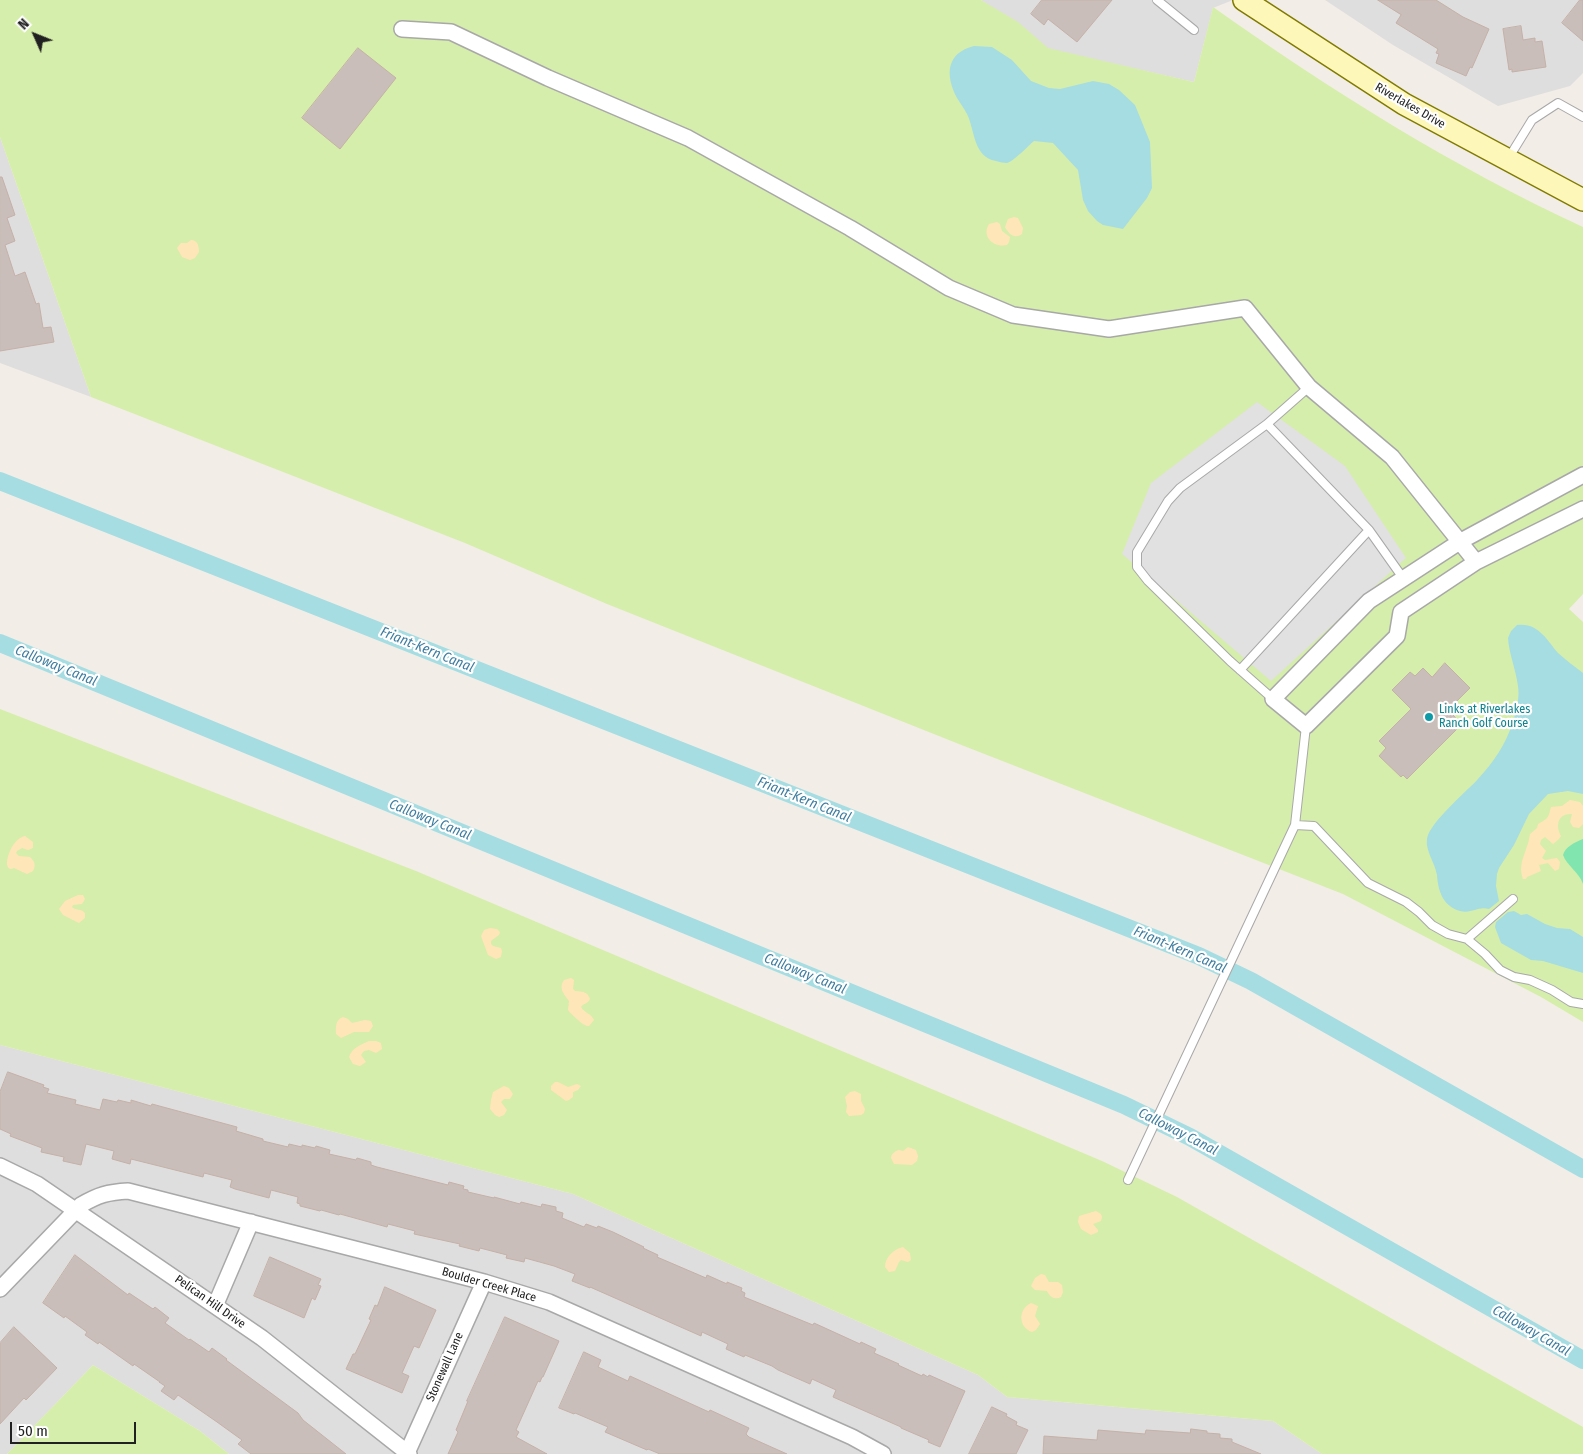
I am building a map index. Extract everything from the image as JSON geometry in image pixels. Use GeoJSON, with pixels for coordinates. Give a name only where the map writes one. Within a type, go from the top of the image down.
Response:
{"type":"FeatureCollection","features":[{"type":"Feature","properties":{"kind":"main road","name":"Riverlakes Drive"},"geometry":{"type":"LineString","coordinates":[[1244,0],[1404,104],[1583,200]]}},
{"type":"Feature","properties":{"kind":"street"},"geometry":{"type":"LineString","coordinates":[[402,29],[451,32],[548,78],[688,138],[850,228],[949,288],[1012,315],[1109,329],[1246,308],[1309,386],[1392,457],[1476,562]]}},
{"type":"Feature","properties":{"kind":"street"},"geometry":{"type":"LineString","coordinates":[[1583,475],[1461,542],[1369,601],[1273,700],[1306,726],[1397,636],[1401,612],[1476,562],[1583,509]]}},
{"type":"Feature","properties":{"kind":"street"},"geometry":{"type":"LineString","coordinates":[[1383,592],[1401,612]]}},
{"type":"Feature","properties":{"kind":"street","name":"Pelican Hill Drive"},"geometry":{"type":"LineString","coordinates":[[0,1166],[37,1184],[262,1338],[408,1453]]}},
{"type":"Feature","properties":{"kind":"street","name":"Boulder Creek Place"},"geometry":{"type":"LineString","coordinates":[[0,1289],[76,1210],[95,1196],[111,1192],[128,1191],[484,1282],[549,1302],[852,1437],[883,1454]]}},
{"type":"Feature","properties":{"kind":"street"},"geometry":{"type":"LineString","coordinates":[[215,1306],[250,1222]]}},
{"type":"Feature","properties":{"kind":"street","name":"Stonewall Lane"},"geometry":{"type":"LineString","coordinates":[[408,1453],[484,1282]]}},
{"type":"Feature","properties":{"kind":"lane"},"geometry":{"type":"LineString","coordinates":[[1157,0],[1194,30]]}},
{"type":"Feature","properties":{"kind":"lane"},"geometry":{"type":"LineString","coordinates":[[1507,160],[1532,120],[1558,103],[1583,116]]}},
{"type":"Feature","properties":{"kind":"lane"},"geometry":{"type":"LineString","coordinates":[[1273,700],[1148,581],[1138,567],[1137,552],[1168,501],[1180,488],[1267,424],[1309,386]]}},
{"type":"Feature","properties":{"kind":"lane"},"geometry":{"type":"LineString","coordinates":[[1267,424],[1369,530],[1403,578]]}},
{"type":"Feature","properties":{"kind":"lane"},"geometry":{"type":"LineString","coordinates":[[1240,670],[1369,530]]}},
{"type":"Feature","properties":{"kind":"lane"},"geometry":{"type":"LineString","coordinates":[[1128,1180],[1295,825],[1306,726]]}},
{"type":"Feature","properties":{"kind":"lane"},"geometry":{"type":"LineString","coordinates":[[1295,825],[1314,826],[1368,883],[1406,902],[1432,925],[1448,934],[1467,939],[1500,970],[1514,977],[1530,980],[1552,990],[1571,1002],[1583,1004]]}},
{"type":"Feature","properties":{"kind":"lane"},"geometry":{"type":"LineString","coordinates":[[1467,939],[1514,899]]}},
{"type":"Feature","properties":{"kind":"shaded area"},"geometry":{"type":"Polygon","coordinates":[[[981,0],[1233,0],[1213,8],[1194,82],[1048,49],[981,0]]]}},
{"type":"Feature","properties":{"kind":"shaded area"},"geometry":{"type":"Polygon","coordinates":[[[1325,0],[1583,0],[1583,73],[1570,86],[1498,106],[1393,45],[1325,0]]]}},
{"type":"Feature","properties":{"kind":"shaded area"},"geometry":{"type":"Polygon","coordinates":[[[0,137],[91,397],[0,363],[0,137]]]}},
{"type":"Feature","properties":{"kind":"shaded area"},"geometry":{"type":"Polygon","coordinates":[[[1257,402],[1345,466],[1406,558],[1271,681],[1122,554],[1151,483],[1257,402]]]}},
{"type":"Feature","properties":{"kind":"shaded area"},"geometry":{"type":"Polygon","coordinates":[[[0,1045],[573,1194],[978,1375],[1007,1397],[1273,1421],[1322,1454],[229,1454],[200,1431],[93,1365],[7,1454],[0,1454],[0,1045]]]}},
{"type":"Feature","properties":{"kind":"green space"},"geometry":{"type":"Polygon","coordinates":[[[0,0],[981,0],[1018,22],[1048,48],[1194,82],[1213,7],[1302,68],[1393,126],[1487,179],[1583,227],[1583,594],[1569,609],[1583,622],[1583,1022],[1541,997],[1343,894],[607,604],[465,543],[91,397],[0,137],[0,0]]]}},
{"type":"Feature","properties":{"kind":"green space"},"geometry":{"type":"Polygon","coordinates":[[[0,709],[416,871],[1102,1161],[1177,1197],[1583,1427],[1583,1454],[1322,1454],[1273,1421],[1007,1397],[978,1375],[573,1194],[0,1045],[0,709]]]}},
{"type":"Feature","properties":{"kind":"green space"},"geometry":{"type":"Polygon","coordinates":[[[1583,839],[1583,884],[1563,855],[1568,847],[1583,839]]]}},
{"type":"Feature","properties":{"kind":"green space"},"geometry":{"type":"Polygon","coordinates":[[[93,1365],[200,1431],[229,1454],[7,1454],[93,1365]]]}},
{"type":"Feature","properties":{"kind":"sand"},"geometry":{"type":"Polygon","coordinates":[[[1018,218],[1023,228],[1022,234],[1017,236],[1010,234],[1005,227],[1008,219],[1018,218]]]}},
{"type":"Feature","properties":{"kind":"sand"},"geometry":{"type":"Polygon","coordinates":[[[997,222],[1000,224],[1002,231],[1010,237],[1007,245],[993,243],[988,237],[987,229],[989,224],[997,222]]]}},
{"type":"Feature","properties":{"kind":"sand"},"geometry":{"type":"Polygon","coordinates":[[[191,240],[197,242],[199,252],[195,258],[190,260],[182,257],[177,248],[181,243],[187,243],[191,240]]]}},
{"type":"Feature","properties":{"kind":"sand"},"geometry":{"type":"Polygon","coordinates":[[[1570,800],[1580,802],[1583,806],[1583,824],[1579,828],[1573,827],[1570,822],[1572,814],[1564,815],[1558,824],[1561,836],[1559,839],[1553,844],[1545,837],[1541,840],[1540,844],[1546,851],[1542,858],[1545,860],[1557,858],[1560,862],[1559,869],[1555,871],[1548,863],[1539,865],[1541,871],[1523,879],[1521,866],[1530,834],[1537,828],[1538,824],[1548,817],[1551,807],[1562,806],[1570,800]]]}},
{"type":"Feature","properties":{"kind":"sand"},"geometry":{"type":"Polygon","coordinates":[[[25,836],[33,842],[33,848],[28,850],[22,848],[16,853],[19,856],[30,857],[34,862],[33,871],[27,874],[14,868],[10,869],[7,862],[15,843],[25,836]]]}},
{"type":"Feature","properties":{"kind":"sand"},"geometry":{"type":"Polygon","coordinates":[[[78,895],[83,895],[85,899],[82,904],[73,905],[72,907],[85,913],[85,918],[79,923],[63,915],[59,909],[65,901],[78,895]]]}},
{"type":"Feature","properties":{"kind":"sand"},"geometry":{"type":"Polygon","coordinates":[[[490,928],[497,929],[500,932],[491,941],[493,946],[501,948],[502,951],[501,957],[496,959],[488,955],[481,936],[484,930],[490,928]]]}},
{"type":"Feature","properties":{"kind":"sand"},"geometry":{"type":"Polygon","coordinates":[[[571,978],[574,980],[573,989],[575,991],[586,993],[589,996],[588,1002],[581,1007],[594,1020],[589,1026],[582,1023],[568,1010],[569,1001],[562,991],[562,983],[564,980],[571,978]]]}},
{"type":"Feature","properties":{"kind":"sand"},"geometry":{"type":"Polygon","coordinates":[[[343,1017],[352,1023],[365,1020],[371,1021],[373,1026],[369,1032],[354,1032],[341,1038],[336,1034],[336,1026],[337,1022],[343,1017]]]}},
{"type":"Feature","properties":{"kind":"sand"},"geometry":{"type":"Polygon","coordinates":[[[369,1041],[381,1043],[382,1049],[376,1053],[369,1050],[364,1051],[361,1055],[366,1062],[360,1066],[353,1064],[349,1057],[352,1051],[369,1041]]]}},
{"type":"Feature","properties":{"kind":"sand"},"geometry":{"type":"Polygon","coordinates":[[[555,1082],[568,1087],[577,1084],[581,1086],[573,1092],[573,1097],[566,1101],[551,1090],[551,1086],[555,1082]]]}},
{"type":"Feature","properties":{"kind":"sand"},"geometry":{"type":"Polygon","coordinates":[[[504,1086],[509,1088],[513,1094],[510,1099],[504,1099],[501,1102],[507,1110],[504,1115],[499,1117],[490,1109],[491,1100],[493,1092],[504,1086]]]}},
{"type":"Feature","properties":{"kind":"sand"},"geometry":{"type":"Polygon","coordinates":[[[855,1091],[861,1094],[861,1101],[865,1109],[861,1115],[849,1116],[846,1112],[845,1097],[850,1092],[855,1091]]]}},
{"type":"Feature","properties":{"kind":"sand"},"geometry":{"type":"Polygon","coordinates":[[[908,1147],[916,1150],[917,1161],[912,1165],[894,1164],[891,1158],[892,1154],[899,1150],[903,1151],[908,1147]]]}},
{"type":"Feature","properties":{"kind":"sand"},"geometry":{"type":"Polygon","coordinates":[[[1096,1211],[1102,1217],[1101,1221],[1093,1224],[1098,1232],[1091,1235],[1081,1229],[1078,1222],[1079,1216],[1096,1211]]]}},
{"type":"Feature","properties":{"kind":"sand"},"geometry":{"type":"Polygon","coordinates":[[[903,1247],[910,1253],[911,1260],[908,1262],[901,1260],[895,1271],[889,1272],[885,1267],[888,1257],[903,1247]]]}},
{"type":"Feature","properties":{"kind":"sand"},"geometry":{"type":"Polygon","coordinates":[[[1041,1274],[1045,1275],[1049,1282],[1058,1282],[1062,1285],[1063,1292],[1061,1297],[1053,1297],[1047,1291],[1035,1290],[1031,1286],[1035,1278],[1041,1274]]]}},
{"type":"Feature","properties":{"kind":"sand"},"geometry":{"type":"Polygon","coordinates":[[[1031,1303],[1038,1306],[1035,1316],[1040,1324],[1032,1332],[1027,1330],[1021,1318],[1024,1309],[1031,1303]]]}},
{"type":"Feature","properties":{"kind":"water"},"geometry":{"type":"Polygon","coordinates":[[[974,46],[992,47],[1012,60],[1031,81],[1049,88],[1060,89],[1093,81],[1109,84],[1119,90],[1135,105],[1150,142],[1152,188],[1147,198],[1123,229],[1103,225],[1088,211],[1083,200],[1078,170],[1053,143],[1034,141],[1007,163],[988,158],[983,154],[976,142],[970,120],[953,89],[950,73],[953,59],[965,49],[974,46]]]}},
{"type":"Feature","properties":{"kind":"water"},"geometry":{"type":"Polygon","coordinates":[[[1517,625],[1531,626],[1536,629],[1558,653],[1583,673],[1583,794],[1568,791],[1548,794],[1529,814],[1514,845],[1499,868],[1496,886],[1499,901],[1489,909],[1482,908],[1468,912],[1460,911],[1449,906],[1440,892],[1436,870],[1427,848],[1427,839],[1429,832],[1441,816],[1478,779],[1503,746],[1518,700],[1516,674],[1508,638],[1511,631],[1517,625]]]}},
{"type":"Feature","properties":{"kind":"water"},"geometry":{"type":"Polygon","coordinates":[[[1514,911],[1521,915],[1527,914],[1557,928],[1570,929],[1583,937],[1583,973],[1543,961],[1531,960],[1501,943],[1495,927],[1496,922],[1508,912],[1514,911]]]}},
{"type":"Feature","properties":{"kind":"building"},"geometry":{"type":"Polygon","coordinates":[[[1042,0],[1112,0],[1077,42],[1048,19],[1044,25],[1031,14],[1042,0]]]}},
{"type":"Feature","properties":{"kind":"building"},"geometry":{"type":"Polygon","coordinates":[[[1378,0],[1436,0],[1463,17],[1489,29],[1472,68],[1470,67],[1466,76],[1436,63],[1439,54],[1436,53],[1438,49],[1396,23],[1401,15],[1378,0]]]}},
{"type":"Feature","properties":{"kind":"building"},"geometry":{"type":"Polygon","coordinates":[[[1580,0],[1583,0],[1583,41],[1562,23],[1580,0]]]}},
{"type":"Feature","properties":{"kind":"building"},"geometry":{"type":"Polygon","coordinates":[[[1521,26],[1523,40],[1535,38],[1535,42],[1542,41],[1546,67],[1512,72],[1512,69],[1509,70],[1503,29],[1521,26]]]}},
{"type":"Feature","properties":{"kind":"building"},"geometry":{"type":"Polygon","coordinates":[[[358,48],[396,78],[340,149],[302,118],[358,48]]]}},
{"type":"Feature","properties":{"kind":"building"},"geometry":{"type":"Polygon","coordinates":[[[0,177],[2,177],[15,215],[7,218],[15,241],[5,245],[15,276],[25,272],[36,304],[39,303],[43,328],[51,327],[54,342],[0,351],[0,177]]]}},
{"type":"Feature","properties":{"kind":"building","name":"Links at Riverlakes Ranch Golf Course"},"geometry":{"type":"Polygon","coordinates":[[[1445,663],[1470,688],[1448,710],[1462,724],[1407,779],[1403,775],[1401,777],[1379,756],[1386,748],[1379,741],[1411,709],[1392,690],[1410,672],[1415,676],[1423,668],[1432,677],[1445,663]]]}},
{"type":"Feature","properties":{"kind":"building"},"geometry":{"type":"Polygon","coordinates":[[[8,1072],[44,1085],[43,1087],[49,1089],[47,1093],[76,1100],[75,1104],[100,1110],[103,1099],[131,1103],[131,1100],[151,1106],[152,1104],[237,1127],[236,1131],[263,1139],[263,1141],[288,1147],[289,1144],[315,1148],[316,1146],[330,1150],[329,1154],[356,1160],[357,1158],[371,1162],[371,1165],[377,1167],[448,1185],[449,1182],[464,1186],[463,1189],[468,1190],[468,1192],[520,1204],[521,1202],[541,1207],[542,1204],[556,1207],[556,1211],[563,1213],[562,1218],[584,1227],[586,1224],[597,1228],[598,1226],[613,1232],[644,1247],[658,1255],[657,1257],[706,1278],[707,1275],[742,1288],[741,1291],[745,1293],[744,1297],[813,1325],[814,1323],[860,1344],[861,1342],[876,1349],[874,1353],[898,1365],[922,1376],[923,1374],[928,1377],[929,1375],[965,1391],[940,1447],[928,1442],[929,1440],[833,1397],[836,1390],[812,1379],[810,1384],[772,1366],[745,1355],[744,1357],[726,1349],[728,1344],[702,1332],[701,1336],[590,1287],[572,1281],[575,1274],[554,1266],[525,1258],[524,1262],[506,1258],[507,1255],[480,1248],[479,1251],[459,1246],[460,1244],[414,1234],[415,1231],[388,1224],[387,1227],[340,1214],[300,1206],[297,1203],[298,1197],[271,1190],[269,1198],[235,1189],[230,1187],[232,1180],[204,1173],[203,1177],[131,1159],[130,1164],[112,1159],[114,1151],[86,1144],[81,1165],[63,1161],[64,1157],[41,1152],[42,1148],[10,1136],[11,1134],[0,1129],[0,1092],[8,1072]]]}},
{"type":"Feature","properties":{"kind":"building"},"geometry":{"type":"Polygon","coordinates":[[[75,1255],[128,1295],[129,1293],[153,1309],[155,1307],[169,1318],[165,1323],[189,1340],[209,1352],[212,1348],[227,1359],[298,1413],[303,1420],[346,1454],[251,1454],[238,1444],[242,1440],[217,1422],[178,1395],[174,1400],[161,1391],[165,1386],[160,1382],[99,1342],[98,1344],[85,1335],[87,1332],[43,1303],[75,1255]]]}},
{"type":"Feature","properties":{"kind":"building"},"geometry":{"type":"Polygon","coordinates":[[[270,1257],[321,1279],[318,1285],[321,1286],[315,1300],[312,1298],[304,1318],[254,1296],[270,1257]]]}},
{"type":"Feature","properties":{"kind":"building"},"geometry":{"type":"Polygon","coordinates":[[[385,1287],[436,1310],[419,1348],[414,1346],[402,1373],[409,1376],[402,1393],[346,1369],[353,1354],[355,1354],[371,1320],[369,1319],[375,1305],[377,1306],[385,1287]]]}},
{"type":"Feature","properties":{"kind":"building"},"geometry":{"type":"Polygon","coordinates":[[[505,1317],[559,1341],[543,1377],[540,1382],[538,1381],[516,1430],[519,1432],[516,1437],[547,1454],[448,1454],[458,1432],[456,1430],[467,1401],[505,1317]]]}},
{"type":"Feature","properties":{"kind":"building"},"geometry":{"type":"Polygon","coordinates":[[[14,1327],[57,1368],[26,1400],[24,1398],[0,1424],[0,1343],[14,1327]]]}},
{"type":"Feature","properties":{"kind":"building"},"geometry":{"type":"Polygon","coordinates":[[[584,1352],[601,1360],[598,1367],[628,1381],[630,1376],[709,1412],[710,1410],[749,1428],[746,1434],[749,1437],[787,1454],[660,1454],[605,1432],[608,1427],[559,1408],[584,1352]]]}},
{"type":"Feature","properties":{"kind":"building"},"geometry":{"type":"Polygon","coordinates":[[[992,1407],[1007,1414],[1006,1416],[1017,1422],[1016,1425],[1028,1430],[1016,1454],[969,1454],[992,1407]]]}},
{"type":"Feature","properties":{"kind":"building"},"geometry":{"type":"Polygon","coordinates":[[[1191,1429],[1220,1434],[1220,1438],[1232,1439],[1232,1442],[1261,1454],[1043,1454],[1044,1436],[1097,1440],[1098,1430],[1145,1434],[1146,1430],[1190,1433],[1191,1429]]]}},
{"type":"Feature","properties":{"kind":"waterway","name":"Friant-Kern Canal"},"geometry":{"type":"LineString","coordinates":[[0,481],[1199,956],[1251,981],[1583,1169]]}},
{"type":"Feature","properties":{"kind":"waterway","name":"Calloway Canal"},"geometry":{"type":"LineString","coordinates":[[0,643],[1124,1105],[1190,1137],[1583,1360]]}},
{"type":"Feature","properties":{"kind":"place","name":"Links at Riverlakes Ranch Golf Course"},"geometry":{"type":"Point","coordinates":[1429,717]}}]}
